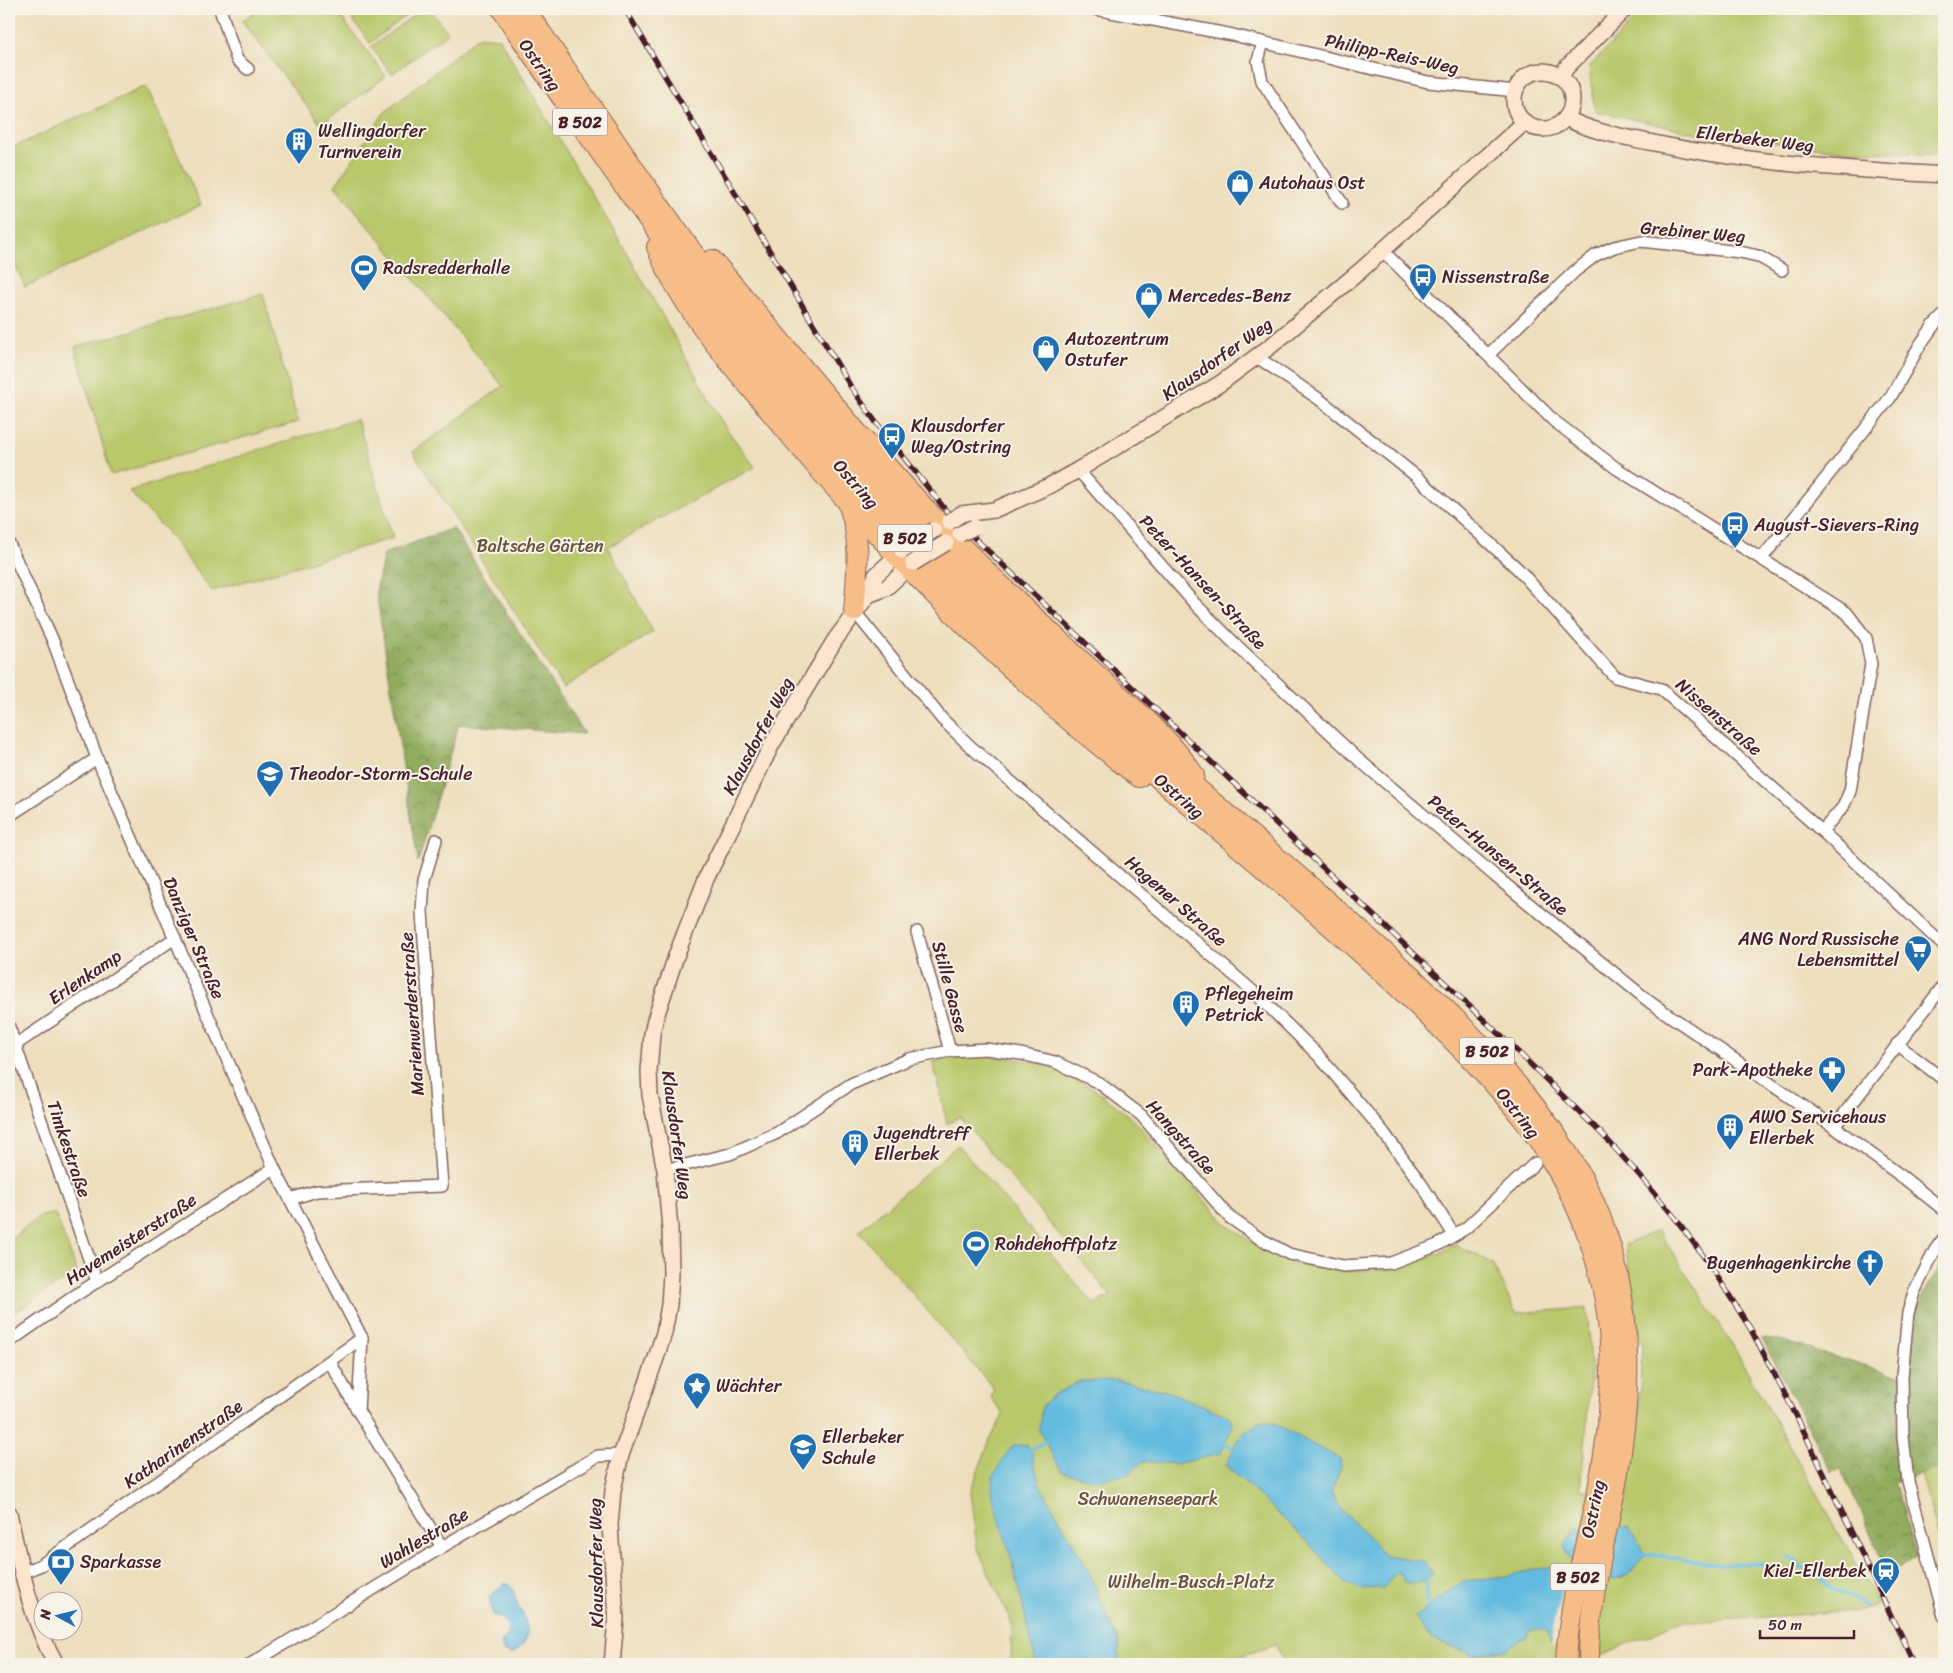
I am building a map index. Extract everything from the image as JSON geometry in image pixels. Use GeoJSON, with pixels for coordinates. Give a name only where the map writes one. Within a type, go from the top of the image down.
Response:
{"type":"FeatureCollection","features":[{"type":"Feature","properties":{"kind":"highway"},"geometry":{"type":"LineString","coordinates":[[495,9],[514,28]]}},
{"type":"Feature","properties":{"kind":"highway","name":"Ostring"},"geometry":{"type":"LineString","coordinates":[[502,9],[514,28],[654,213],[826,424],[908,519],[1002,613],[1079,684],[1387,953],[1457,1020],[1499,1064],[1539,1111],[1563,1144],[1579,1171],[1610,1246],[1626,1319],[1628,1350],[1628,1396],[1623,1444],[1577,1582],[1566,1664]]}},
{"type":"Feature","properties":{"kind":"highway","name":"Ostring"},"geometry":{"type":"LineString","coordinates":[[526,9],[654,213],[761,373],[858,489],[958,593],[1019,652],[1207,820],[1345,939],[1449,1036],[1489,1077],[1527,1122],[1548,1153],[1564,1178],[1594,1251],[1609,1320],[1612,1374],[1606,1492],[1590,1626],[1589,1664]]}},
{"type":"Feature","properties":{"kind":"highway"},"geometry":{"type":"LineString","coordinates":[[654,213],[662,259],[703,326],[755,394],[846,500],[1015,672],[1076,728],[1153,787],[1207,820]]}},
{"type":"Feature","properties":{"kind":"highway"},"geometry":{"type":"LineString","coordinates":[[654,213],[695,240],[885,465],[950,529],[1042,626],[1150,724],[1184,760],[1207,797]]}},
{"type":"Feature","properties":{"kind":"highway"},"geometry":{"type":"LineString","coordinates":[[846,500],[856,533],[859,552],[854,612]]}},
{"type":"Feature","properties":{"kind":"street"},"geometry":{"type":"LineString","coordinates":[[220,9],[237,60],[248,69]]}},
{"type":"Feature","properties":{"kind":"street","name":"Philipp-Reis-Weg"},"geometry":{"type":"LineString","coordinates":[[1096,9],[1263,42],[1428,82],[1516,91]]}},
{"type":"Feature","properties":{"kind":"street"},"geometry":{"type":"LineString","coordinates":[[1561,77],[1566,68],[1625,9]]}},
{"type":"Feature","properties":{"kind":"street"},"geometry":{"type":"LineString","coordinates":[[1263,42],[1258,61],[1262,81],[1342,203]]}},
{"type":"Feature","properties":{"kind":"street"},"geometry":{"type":"LineString","coordinates":[[1547,71],[1561,77],[1568,85],[1572,96],[1571,108],[1566,118],[1557,125],[1546,128],[1535,128],[1525,122],[1515,108],[1516,91],[1520,82],[1532,73],[1547,71]]}},
{"type":"Feature","properties":{"kind":"street","name":"Ellerbeker Weg"},"geometry":{"type":"LineString","coordinates":[[1566,118],[1589,129],[1692,151],[1837,168],[1944,175]]}},
{"type":"Feature","properties":{"kind":"street","name":"Klausdorfer Weg"},"geometry":{"type":"LineString","coordinates":[[612,1664],[616,1619],[610,1525],[614,1490],[621,1455],[661,1343],[669,1305],[671,1274],[670,1229],[664,1170],[650,1094],[649,1063],[652,1034],[676,956],[706,879],[763,760],[794,705],[854,612],[868,595],[876,575],[905,559],[950,529],[1032,494],[1078,470],[1221,383],[1257,357],[1383,251],[1525,122]]}},
{"type":"Feature","properties":{"kind":"street","name":"Grebiner Weg"},"geometry":{"type":"LineString","coordinates":[[1488,355],[1574,272],[1596,254],[1614,247],[1641,241],[1740,252],[1758,256],[1782,270]]}},
{"type":"Feature","properties":{"kind":"street"},"geometry":{"type":"LineString","coordinates":[[1383,251],[1554,421],[1616,468],[1762,558],[1847,614],[1866,638],[1871,664],[1850,791],[1844,807],[1822,831]]}},
{"type":"Feature","properties":{"kind":"street"},"geometry":{"type":"LineString","coordinates":[[1762,558],[1890,398],[1920,345],[1934,325],[1944,315]]}},
{"type":"Feature","properties":{"kind":"street","name":"Nissenstraße"},"geometry":{"type":"LineString","coordinates":[[1257,357],[1319,399],[1416,476],[1518,569],[1615,676],[1661,689],[1822,831],[1944,946]]}},
{"type":"Feature","properties":{"kind":"street","name":"Peter-Hansen-Straße"},"geometry":{"type":"LineString","coordinates":[[1078,470],[1195,604],[1358,759],[1495,876],[1651,1003],[1834,1127],[1944,1210]]}},
{"type":"Feature","properties":{"kind":"street","name":"Klausdorfer Weg"},"geometry":{"type":"LineString","coordinates":[[950,529],[974,526],[994,510]]}},
{"type":"Feature","properties":{"kind":"street","name":"Danziger Straße"},"geometry":{"type":"LineString","coordinates":[[9,544],[53,641],[97,758],[274,1168],[362,1338]]}},
{"type":"Feature","properties":{"kind":"street","name":"Hagener Straße"},"geometry":{"type":"LineString","coordinates":[[854,612],[924,698],[971,747],[1257,995],[1318,1055],[1381,1129],[1422,1185],[1454,1235]]}},
{"type":"Feature","properties":{"kind":"street"},"geometry":{"type":"LineString","coordinates":[[9,816],[97,758]]}},
{"type":"Feature","properties":{"kind":"street","name":"Marienwerderstraße"},"geometry":{"type":"LineString","coordinates":[[290,1199],[317,1191],[442,1186],[422,912],[424,880],[436,840]]}},
{"type":"Feature","properties":{"kind":"street","name":"Stille Gasse"},"geometry":{"type":"LineString","coordinates":[[917,932],[950,1051]]}},
{"type":"Feature","properties":{"kind":"street","name":"Erlenkamp"},"geometry":{"type":"LineString","coordinates":[[15,1045],[175,938]]}},
{"type":"Feature","properties":{"kind":"street"},"geometry":{"type":"LineString","coordinates":[[1834,1127],[1944,985]]}},
{"type":"Feature","properties":{"kind":"street","name":"Timkestraße"},"geometry":{"type":"LineString","coordinates":[[9,1027],[97,1282]]}},
{"type":"Feature","properties":{"kind":"street"},"geometry":{"type":"LineString","coordinates":[[1897,1044],[1944,1080]]}},
{"type":"Feature","properties":{"kind":"street","name":"Hangstraße"},"geometry":{"type":"LineString","coordinates":[[664,1170],[730,1154],[777,1133],[851,1084],[908,1060],[950,1051],[986,1049],[1021,1054],[1055,1062],[1099,1084],[1141,1115],[1229,1217],[1259,1238],[1289,1254],[1343,1266],[1391,1264],[1438,1245],[1486,1211],[1535,1163]]}},
{"type":"Feature","properties":{"kind":"street","name":"Havemeisterstraße"},"geometry":{"type":"LineString","coordinates":[[9,1342],[97,1282],[274,1168]]}},
{"type":"Feature","properties":{"kind":"street"},"geometry":{"type":"LineString","coordinates":[[1944,1238],[1935,1250],[1914,1292],[1908,1313],[1902,1384],[1903,1437],[1908,1481],[1944,1616]]}},
{"type":"Feature","properties":{"kind":"street"},"geometry":{"type":"LineString","coordinates":[[358,1411],[362,1338]]}},
{"type":"Feature","properties":{"kind":"street","name":"Katharinenstraße"},"geometry":{"type":"LineString","coordinates":[[22,1573],[41,1564],[362,1338]]}},
{"type":"Feature","properties":{"kind":"street"},"geometry":{"type":"LineString","coordinates":[[330,1362],[442,1547]]}},
{"type":"Feature","properties":{"kind":"street","name":"Wahlestraße"},"geometry":{"type":"LineString","coordinates":[[250,1664],[442,1547],[598,1456],[621,1455]]}},
{"type":"Feature","properties":{"kind":"street"},"geometry":{"type":"LineString","coordinates":[[9,1513],[22,1573],[43,1637],[56,1664]]}},
{"type":"Feature","properties":{"kind":"street"},"geometry":{"type":"LineString","coordinates":[[9,1551],[22,1573]]}},
{"type":"Feature","properties":{"kind":"green space"},"geometry":{"type":"Polygon","coordinates":[[[259,9],[335,9],[386,76],[321,125],[242,21],[259,9]]]}},
{"type":"Feature","properties":{"kind":"green space"},"geometry":{"type":"Polygon","coordinates":[[[358,9],[415,9],[370,43],[349,15],[358,9]]]}},
{"type":"Feature","properties":{"kind":"green space"},"geometry":{"type":"Polygon","coordinates":[[[422,9],[430,9],[448,33],[392,74],[371,47],[422,9]]]}},
{"type":"Feature","properties":{"kind":"green space"},"geometry":{"type":"Polygon","coordinates":[[[1644,9],[1944,9],[1944,155],[1839,150],[1696,133],[1595,111],[1589,67],[1644,9]]]}},
{"type":"Feature","properties":{"kind":"green space","name":"Baltsche Gärten"},"geometry":{"type":"Polygon","coordinates":[[[479,36],[499,38],[626,251],[725,427],[755,467],[608,547],[653,632],[563,688],[413,452],[503,386],[335,186],[384,113],[479,36]]]}},
{"type":"Feature","properties":{"kind":"green space"},"geometry":{"type":"Polygon","coordinates":[[[146,86],[201,205],[25,287],[9,251],[9,149],[146,86]]]}},
{"type":"Feature","properties":{"kind":"green space"},"geometry":{"type":"Polygon","coordinates":[[[263,294],[298,422],[111,475],[75,347],[263,294]]]}},
{"type":"Feature","properties":{"kind":"green space"},"geometry":{"type":"Polygon","coordinates":[[[357,419],[393,538],[212,591],[167,532],[129,491],[357,419]]]}},
{"type":"Feature","properties":{"kind":"green space"},"geometry":{"type":"Polygon","coordinates":[[[453,528],[584,734],[459,724],[418,862],[376,591],[384,554],[453,528]]]}},
{"type":"Feature","properties":{"kind":"green space","name":"Schwanenseepark"},"geometry":{"type":"Polygon","coordinates":[[[981,1055],[1042,1064],[1093,1088],[1133,1119],[1225,1223],[1252,1242],[1291,1262],[1342,1271],[1390,1270],[1438,1254],[1455,1244],[1492,1263],[1516,1313],[1587,1308],[1591,1363],[1580,1489],[1626,1499],[1638,1434],[1642,1345],[1625,1245],[1658,1230],[1733,1346],[1879,1604],[1854,1611],[1676,1623],[1603,1654],[1539,1661],[1537,1664],[1285,1664],[1276,1645],[1215,1664],[1004,1664],[1011,1657],[1012,1624],[977,1547],[970,1492],[989,1442],[1003,1415],[991,1397],[994,1389],[859,1231],[958,1145],[1094,1304],[1111,1296],[960,1117],[947,1124],[933,1061],[981,1055]]]}},
{"type":"Feature","properties":{"kind":"green space"},"geometry":{"type":"Polygon","coordinates":[[[55,1213],[77,1271],[16,1312],[9,1301],[9,1240],[39,1217],[55,1213]]]}},
{"type":"Feature","properties":{"kind":"green space"},"geometry":{"type":"Polygon","coordinates":[[[1944,1260],[1944,1467],[1894,1482],[1917,1558],[1888,1573],[1841,1469],[1832,1473],[1762,1339],[1780,1340],[1890,1374],[1907,1377],[1915,1314],[1928,1285],[1944,1260]]]}},
{"type":"Feature","properties":{"kind":"green space"},"geometry":{"type":"Polygon","coordinates":[[[1944,1467],[1944,1558],[1921,1473],[1944,1467]]]}},
{"type":"Feature","properties":{"kind":"water"},"geometry":{"type":"Polygon","coordinates":[[[1116,1380],[1170,1392],[1230,1417],[1233,1426],[1220,1454],[1175,1464],[1143,1461],[1128,1475],[1095,1480],[1062,1472],[1039,1431],[1042,1407],[1052,1396],[1080,1381],[1116,1380]]]}},
{"type":"Feature","properties":{"kind":"water"},"geometry":{"type":"Polygon","coordinates":[[[1259,1422],[1271,1422],[1340,1459],[1341,1467],[1331,1492],[1338,1506],[1385,1555],[1423,1561],[1432,1574],[1422,1581],[1410,1583],[1403,1581],[1401,1574],[1397,1572],[1383,1588],[1361,1589],[1345,1583],[1304,1538],[1226,1465],[1239,1437],[1259,1422]]]}},
{"type":"Feature","properties":{"kind":"water"},"geometry":{"type":"Polygon","coordinates":[[[1017,1445],[1028,1446],[1031,1450],[1039,1483],[1088,1570],[1119,1643],[1119,1661],[1115,1664],[1038,1664],[1035,1659],[1013,1564],[992,1495],[993,1476],[1010,1449],[1017,1445]]]}},
{"type":"Feature","properties":{"kind":"water"},"geometry":{"type":"Polygon","coordinates":[[[1629,1528],[1645,1554],[1628,1574],[1615,1579],[1600,1577],[1579,1568],[1572,1562],[1564,1546],[1576,1529],[1629,1528]]]}},
{"type":"Feature","properties":{"kind":"water"},"geometry":{"type":"Polygon","coordinates":[[[1553,1566],[1592,1629],[1548,1643],[1550,1639],[1544,1629],[1531,1630],[1526,1639],[1522,1638],[1506,1650],[1473,1654],[1431,1639],[1415,1617],[1463,1581],[1506,1576],[1553,1566]]]}},
{"type":"Feature","properties":{"kind":"water"},"geometry":{"type":"Polygon","coordinates":[[[505,1583],[509,1584],[513,1589],[527,1628],[524,1642],[512,1654],[503,1651],[501,1642],[508,1634],[507,1624],[501,1618],[493,1615],[489,1597],[505,1583]]]}},
{"type":"Feature","properties":{"kind":"pier"},"geometry":{"type":"Polygon","coordinates":[[[1564,1577],[1567,1582],[1599,1603],[1593,1631],[1550,1646],[1564,1577]]]}},
{"type":"Feature","properties":{"kind":"waterway"},"geometry":{"type":"LineString","coordinates":[[1031,1450],[1045,1442]]}},
{"type":"Feature","properties":{"kind":"waterway"},"geometry":{"type":"LineString","coordinates":[[1226,1444],[1233,1447]]}},
{"type":"Feature","properties":{"kind":"waterway"},"geometry":{"type":"LineString","coordinates":[[1645,1554],[1722,1565],[1744,1563],[1767,1565]]}},
{"type":"Feature","properties":{"kind":"waterway"},"geometry":{"type":"LineString","coordinates":[[1789,1557],[1835,1590],[1867,1605]]}},
{"type":"Feature","properties":{"kind":"waterway"},"geometry":{"type":"LineString","coordinates":[[1565,1584],[1569,1577]]}},
{"type":"Feature","properties":{"kind":"waterway"},"geometry":{"type":"LineString","coordinates":[[1426,1580],[1428,1607]]}},
{"type":"Feature","properties":{"kind":"railway"},"geometry":{"type":"LineString","coordinates":[[625,9],[851,387],[875,421],[948,513],[1520,1054],[1602,1134],[1676,1219],[1710,1265],[1750,1328],[1797,1417],[1914,1664]]}},
{"type":"Feature","properties":{"kind":"place","name":"Wellingdorfer Turnverein"},"geometry":{"type":"Point","coordinates":[299,165]}},
{"type":"Feature","properties":{"kind":"place","name":"Autohaus Ost"},"geometry":{"type":"Point","coordinates":[1240,207]}},
{"type":"Feature","properties":{"kind":"place","name":"Radsredderhalle"},"geometry":{"type":"Point","coordinates":[364,292]}},
{"type":"Feature","properties":{"kind":"place","name":"Nissenstraße"},"geometry":{"type":"Point","coordinates":[1423,301]}},
{"type":"Feature","properties":{"kind":"place","name":"Mercedes-Benz"},"geometry":{"type":"Point","coordinates":[1149,320]}},
{"type":"Feature","properties":{"kind":"place","name":"Autozentrum Ostufer"},"geometry":{"type":"Point","coordinates":[1046,373]}},
{"type":"Feature","properties":{"kind":"place","name":"Klausdorfer Weg/Ostring"},"geometry":{"type":"Point","coordinates":[892,460]}},
{"type":"Feature","properties":{"kind":"place","name":"August-Sievers-Ring"},"geometry":{"type":"Point","coordinates":[1735,549]}},
{"type":"Feature","properties":{"kind":"place","name":"Theodor-Storm-Schule"},"geometry":{"type":"Point","coordinates":[270,798]}},
{"type":"Feature","properties":{"kind":"place","name":"ANG Nord Russische Lebensmittel"},"geometry":{"type":"Point","coordinates":[1918,973]}},
{"type":"Feature","properties":{"kind":"place","name":"Pflegeheim Petrick"},"geometry":{"type":"Point","coordinates":[1186,1028]}},
{"type":"Feature","properties":{"kind":"place","name":"Park-Apotheke"},"geometry":{"type":"Point","coordinates":[1832,1094]}},
{"type":"Feature","properties":{"kind":"place","name":"AWO Servicehaus Ellerbek"},"geometry":{"type":"Point","coordinates":[1730,1151]}},
{"type":"Feature","properties":{"kind":"place","name":"Jugendtreff Ellerbek"},"geometry":{"type":"Point","coordinates":[855,1167]}},
{"type":"Feature","properties":{"kind":"place","name":"Rohdehoffplatz"},"geometry":{"type":"Point","coordinates":[976,1268]}},
{"type":"Feature","properties":{"kind":"place","name":"Bugenhagenkirche"},"geometry":{"type":"Point","coordinates":[1870,1287]}},
{"type":"Feature","properties":{"kind":"place","name":"Wächter"},"geometry":{"type":"Point","coordinates":[697,1410]}},
{"type":"Feature","properties":{"kind":"place","name":"Ellerbeker Schule"},"geometry":{"type":"Point","coordinates":[803,1471]}},
{"type":"Feature","properties":{"kind":"place","name":"Sparkasse"},"geometry":{"type":"Point","coordinates":[61,1586]}},
{"type":"Feature","properties":{"kind":"place","name":"Kiel-Ellerbek"},"geometry":{"type":"Point","coordinates":[1886,1595]}},
{"type":"Feature","properties":{"kind":"park label","name":"Wilhelm-Busch-Platz"},"geometry":{"type":"Point","coordinates":[1191,1582]}}]}
